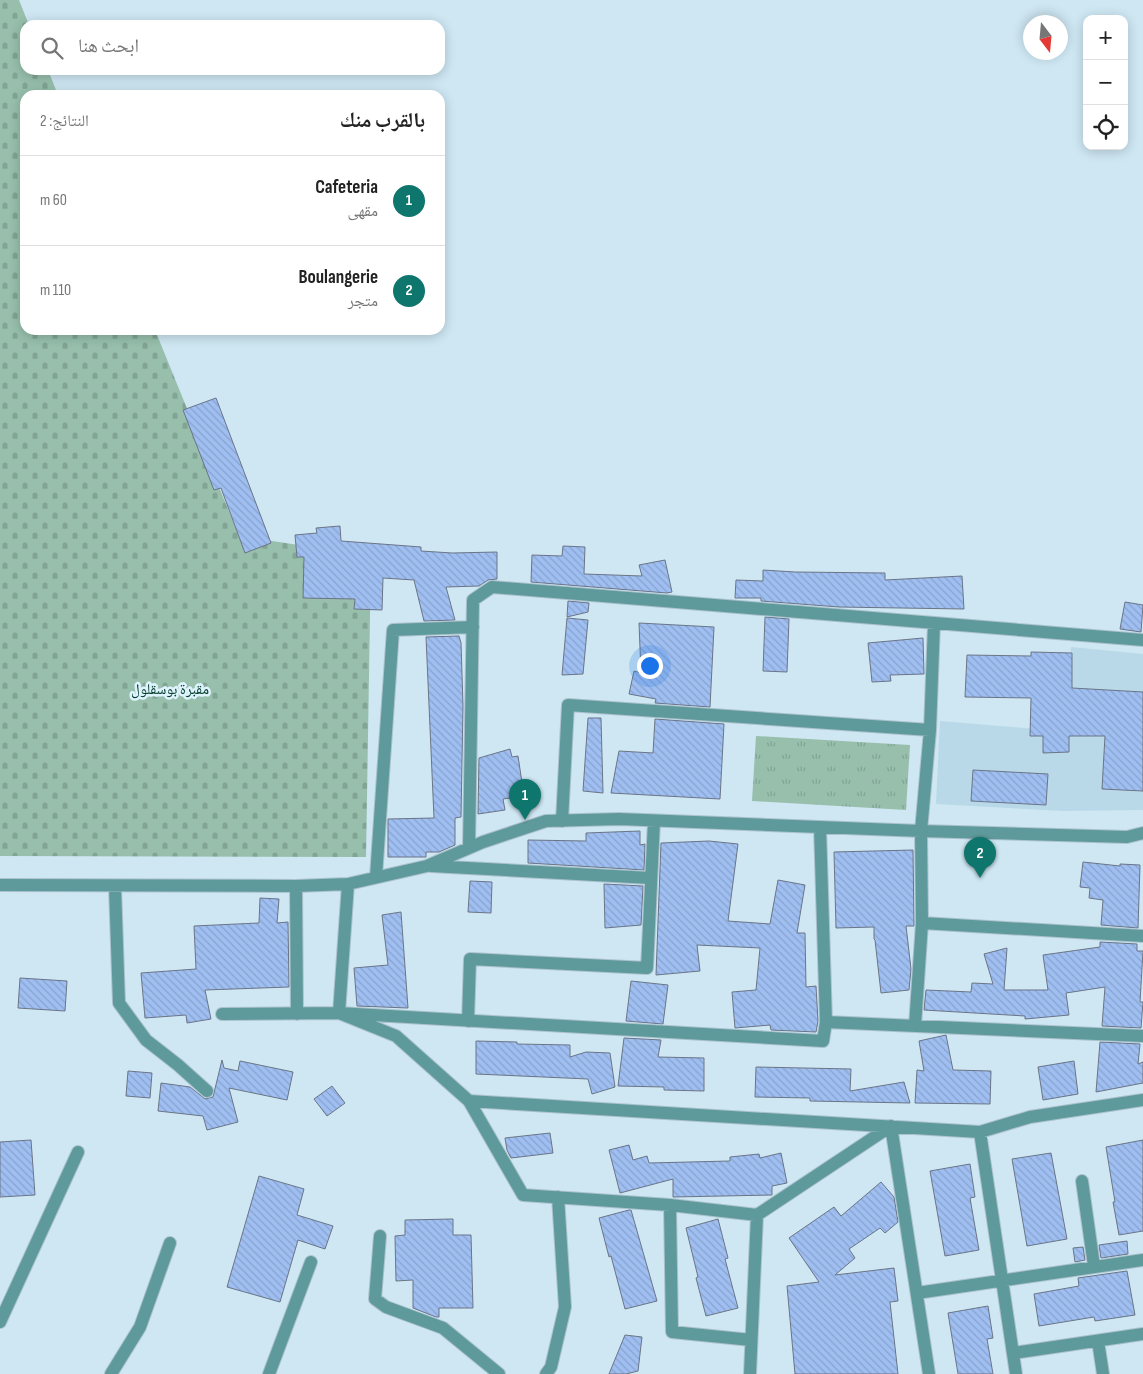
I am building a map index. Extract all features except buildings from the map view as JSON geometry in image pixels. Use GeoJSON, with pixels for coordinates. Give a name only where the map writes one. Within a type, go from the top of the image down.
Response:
{"type":"FeatureCollection","features":[{"type":"Feature","properties":{"kind":"street"},"geometry":{"type":"LineString","coordinates":[[469,848],[473,600],[492,587],[1143,640]]}},
{"type":"Feature","properties":{"kind":"street"},"geometry":{"type":"LineString","coordinates":[[915,1026],[922,922],[921,831],[930,730],[934,623]]}},
{"type":"Feature","properties":{"kind":"street"},"geometry":{"type":"LineString","coordinates":[[376,877],[393,630],[473,627]]}},
{"type":"Feature","properties":{"kind":"street"},"geometry":{"type":"LineString","coordinates":[[562,821],[568,705],[930,730]]}},
{"type":"Feature","properties":{"kind":"street"},"geometry":{"type":"LineString","coordinates":[[0,885],[296,886],[348,884],[427,866],[469,848],[546,821],[619,819],[1127,837],[1143,832]]}},
{"type":"Feature","properties":{"kind":"street"},"geometry":{"type":"LineString","coordinates":[[468,1021],[470,958],[647,968],[654,821]]}},
{"type":"Feature","properties":{"kind":"street"},"geometry":{"type":"LineString","coordinates":[[222,1014],[339,1014],[823,1041],[826,1022],[820,827]]}},
{"type":"Feature","properties":{"kind":"street"},"geometry":{"type":"LineString","coordinates":[[427,866],[650,878]]}},
{"type":"Feature","properties":{"kind":"street"},"geometry":{"type":"LineString","coordinates":[[339,1014],[348,884]]}},
{"type":"Feature","properties":{"kind":"street"},"geometry":{"type":"LineString","coordinates":[[115,886],[119,1003],[146,1040],[178,1065],[206,1091]]}},
{"type":"Feature","properties":{"kind":"street"},"geometry":{"type":"LineString","coordinates":[[296,886],[297,1014]]}},
{"type":"Feature","properties":{"kind":"street"},"geometry":{"type":"LineString","coordinates":[[922,922],[1143,936]]}},
{"type":"Feature","properties":{"kind":"street"},"geometry":{"type":"LineString","coordinates":[[339,1014],[396,1036],[469,1101],[523,1194],[670,1205],[757,1215],[890,1126]]}},
{"type":"Feature","properties":{"kind":"street"},"geometry":{"type":"LineString","coordinates":[[826,1022],[1143,1036]]}},
{"type":"Feature","properties":{"kind":"street"},"geometry":{"type":"LineString","coordinates":[[469,1101],[980,1132],[1030,1117],[1143,1100]]}},
{"type":"Feature","properties":{"kind":"street"},"geometry":{"type":"LineString","coordinates":[[890,1126],[929,1374]]}},
{"type":"Feature","properties":{"kind":"street"},"geometry":{"type":"LineString","coordinates":[[980,1132],[1016,1374]]}},
{"type":"Feature","properties":{"kind":"street"},"geometry":{"type":"LineString","coordinates":[[0,1322],[78,1152]]}},
{"type":"Feature","properties":{"kind":"street"},"geometry":{"type":"LineString","coordinates":[[1082,1181],[1094,1266]]}},
{"type":"Feature","properties":{"kind":"street"},"geometry":{"type":"LineString","coordinates":[[546,1374],[551,1367],[566,1307],[558,1197]]}},
{"type":"Feature","properties":{"kind":"street"},"geometry":{"type":"LineString","coordinates":[[670,1205],[672,1332],[750,1340]]}},
{"type":"Feature","properties":{"kind":"street"},"geometry":{"type":"LineString","coordinates":[[750,1374],[757,1215]]}},
{"type":"Feature","properties":{"kind":"street"},"geometry":{"type":"LineString","coordinates":[[380,1236],[375,1299],[386,1307],[443,1328],[500,1374]]}},
{"type":"Feature","properties":{"kind":"street"},"geometry":{"type":"LineString","coordinates":[[111,1374],[140,1326],[170,1243]]}},
{"type":"Feature","properties":{"kind":"street"},"geometry":{"type":"LineString","coordinates":[[917,1293],[1143,1260]]}},
{"type":"Feature","properties":{"kind":"street"},"geometry":{"type":"LineString","coordinates":[[270,1374],[311,1262]]}},
{"type":"Feature","properties":{"kind":"street"},"geometry":{"type":"LineString","coordinates":[[1013,1354],[1143,1334]]}},
{"type":"Feature","properties":{"kind":"street"},"geometry":{"type":"LineString","coordinates":[[1098,1341],[1104,1374]]}},
{"type":"Feature","properties":{"kind":"shaded area"},"geometry":{"type":"Polygon","coordinates":[[[1071,647],[1143,654],[1143,810],[1063,811],[936,804],[940,721],[1062,731],[1071,647]]]}},
{"type":"Feature","properties":{"kind":"green space","name":"مقبرة بوسقلول"},"geometry":{"type":"Polygon","coordinates":[[[0,0],[19,0],[27,20],[20,20],[20,75],[50,75],[56,90],[20,90],[20,335],[157,335],[239,536],[371,556],[366,857],[0,856],[0,0]]]}},
{"type":"Feature","properties":{"kind":"green space"},"geometry":{"type":"Polygon","coordinates":[[[756,736],[910,745],[906,810],[752,801],[756,736]]]}},
{"type":"Feature","properties":{"kind":"place","name":"Cafeteria"},"geometry":{"type":"Point","coordinates":[525,820]}},
{"type":"Feature","properties":{"kind":"place","name":"Boulangerie"},"geometry":{"type":"Point","coordinates":[980,878]}}]}
